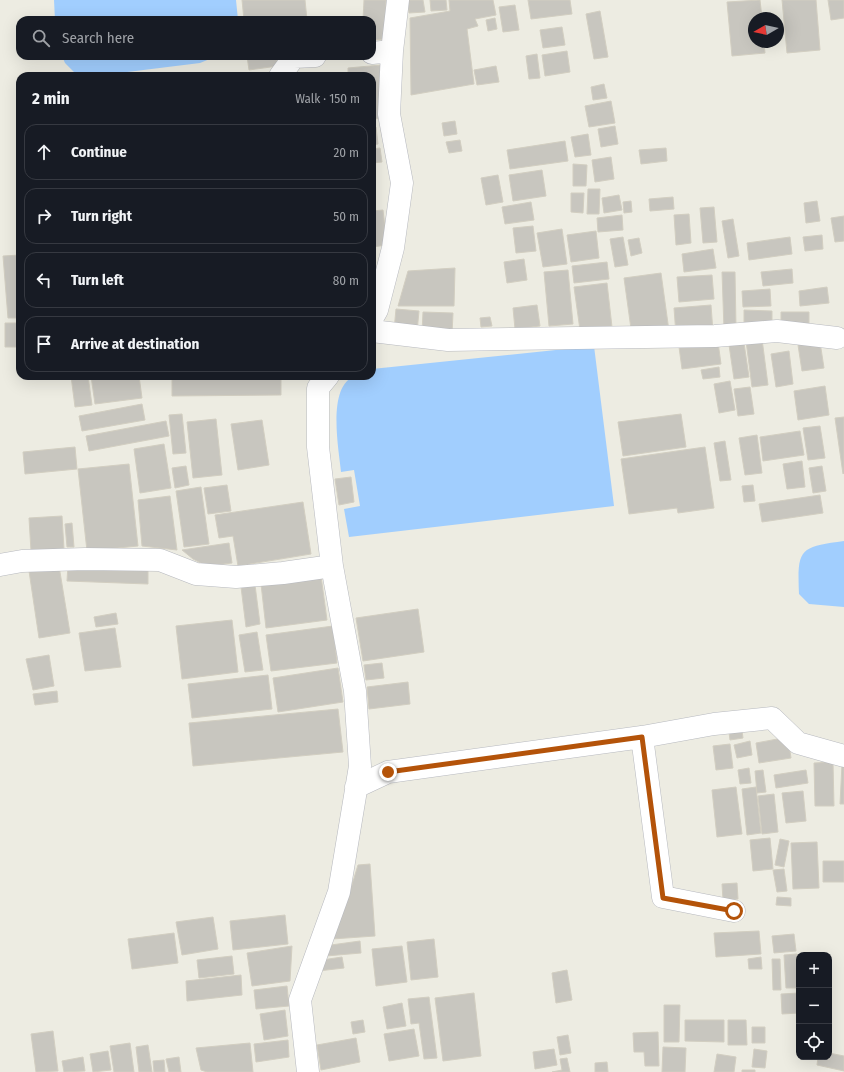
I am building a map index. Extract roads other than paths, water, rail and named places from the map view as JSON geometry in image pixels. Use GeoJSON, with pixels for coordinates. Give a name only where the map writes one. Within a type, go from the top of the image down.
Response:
{"type":"FeatureCollection","features":[{"type":"Feature","properties":{"kind":"street"},"geometry":{"type":"LineString","coordinates":[[376,312],[393,248],[402,183],[389,114],[382,52],[398,0]]}},
{"type":"Feature","properties":{"kind":"street"},"geometry":{"type":"LineString","coordinates":[[283,72],[292,60]]}},
{"type":"Feature","properties":{"kind":"street"},"geometry":{"type":"LineString","coordinates":[[376,331],[448,340],[715,336],[777,331],[837,338]]}},
{"type":"Feature","properties":{"kind":"street"},"geometry":{"type":"LineString","coordinates":[[308,1072],[300,1000],[338,892],[360,766],[355,691],[332,566],[318,447],[318,388],[325,380]]}},
{"type":"Feature","properties":{"kind":"street"},"geometry":{"type":"LineString","coordinates":[[0,564],[22,561],[85,559],[160,560],[196,574],[236,577],[283,573],[332,566]]}},
{"type":"Feature","properties":{"kind":"street"},"geometry":{"type":"LineString","coordinates":[[356,787],[388,772],[642,737],[714,724],[772,718],[798,743],[844,756]]}},
{"type":"Feature","properties":{"kind":"street"},"geometry":{"type":"LineString","coordinates":[[642,737],[663,898],[734,911]]}},
{"type":"Feature","properties":{"kind":"water"},"geometry":{"type":"Polygon","coordinates":[[[54,0],[236,0],[238,16],[55,16],[54,0]]]}},
{"type":"Feature","properties":{"kind":"water"},"geometry":{"type":"Polygon","coordinates":[[[64,60],[207,60],[200,63],[127,72],[74,72],[64,60]]]}},
{"type":"Feature","properties":{"kind":"water"},"geometry":{"type":"Polygon","coordinates":[[[594,346],[614,506],[349,537],[344,509],[360,506],[354,470],[341,472],[336,419],[338,404],[341,391],[347,382],[350,380],[376,380],[376,369],[594,346]]]}},
{"type":"Feature","properties":{"kind":"water"},"geometry":{"type":"Polygon","coordinates":[[[844,541],[844,607],[809,604],[799,594],[799,567],[804,552],[818,545],[844,541]]]}}]}
